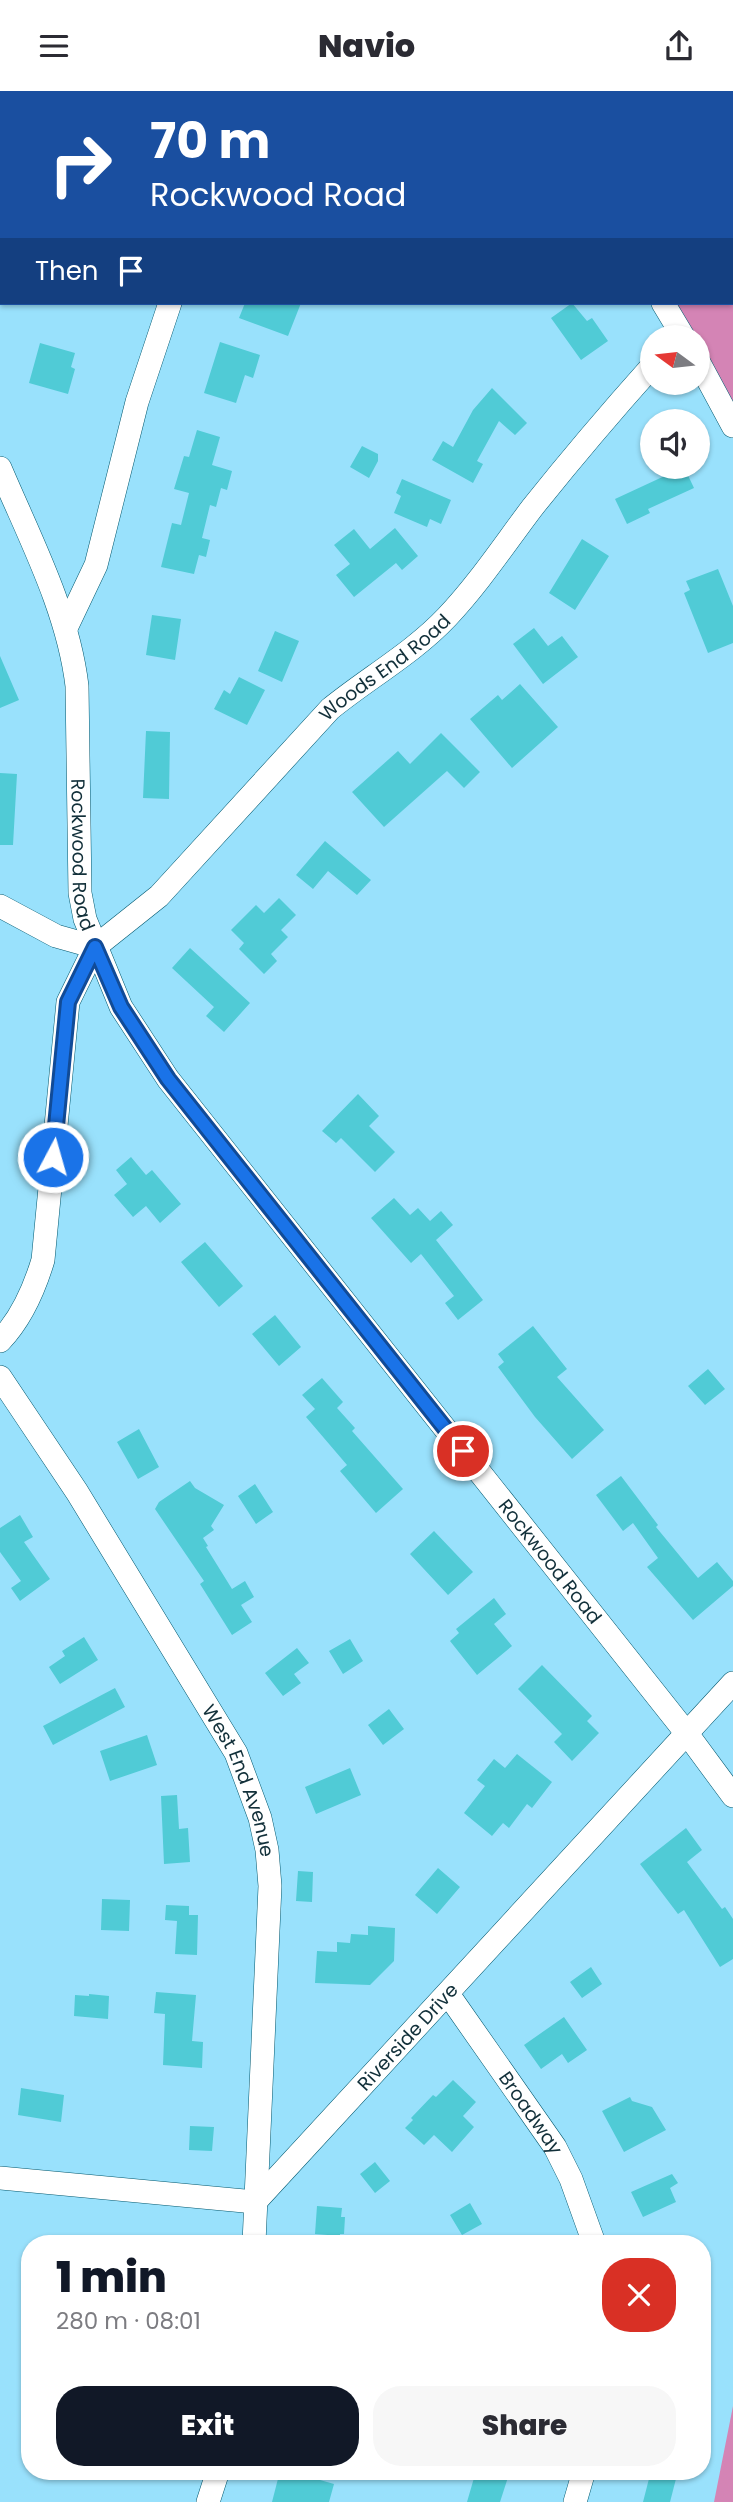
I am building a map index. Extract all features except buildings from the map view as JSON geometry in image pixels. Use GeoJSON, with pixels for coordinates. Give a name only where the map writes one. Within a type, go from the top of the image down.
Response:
{"type":"FeatureCollection","features":[{"type":"Feature","properties":{"kind":"street"},"geometry":{"type":"LineString","coordinates":[[65,628],[96,565],[137,403],[169,305]]}},
{"type":"Feature","properties":{"kind":"street"},"geometry":{"type":"LineString","coordinates":[[664,305],[675,325]]}},
{"type":"Feature","properties":{"kind":"street","name":"Woods End Road"},"geometry":{"type":"LineString","coordinates":[[95,947],[159,896],[330,709],[445,619],[493,563],[531,510],[607,415],[640,379]]}},
{"type":"Feature","properties":{"kind":"street"},"geometry":{"type":"LineString","coordinates":[[710,383],[733,426]]}},
{"type":"Feature","properties":{"kind":"street","name":"Rockwood Road"},"geometry":{"type":"LineString","coordinates":[[0,468],[54,594],[74,656],[78,687],[80,893],[85,919],[95,947],[121,1007],[168,1079],[688,1735],[733,1796]]}},
{"type":"Feature","properties":{"kind":"street"},"geometry":{"type":"LineString","coordinates":[[0,906],[56,936],[95,947],[68,1002],[43,1260],[34,1288],[22,1312],[0,1341]]}},
{"type":"Feature","properties":{"kind":"street","name":"West End Avenue"},"geometry":{"type":"LineString","coordinates":[[0,1377],[77,1492],[236,1753],[260,1818],[267,1850],[270,1886],[254,2235]]}},
{"type":"Feature","properties":{"kind":"street","name":"Riverside Drive"},"geometry":{"type":"LineString","coordinates":[[255,2202],[688,1735],[733,1683]]}},
{"type":"Feature","properties":{"kind":"street","name":"Broadway"},"geometry":{"type":"LineString","coordinates":[[448,1994],[555,2147],[571,2179],[592,2235]]}},
{"type":"Feature","properties":{"kind":"street"},"geometry":{"type":"LineString","coordinates":[[0,2178],[255,2202]]}},
{"type":"Feature","properties":{"kind":"street"},"geometry":{"type":"LineString","coordinates":[[208,2502],[215,2480]]}},
{"type":"Feature","properties":{"kind":"street"},"geometry":{"type":"LineString","coordinates":[[575,2502],[581,2480]]}},
{"type":"Feature","properties":{"kind":"shaded area"},"geometry":{"type":"Polygon","coordinates":[[[659,305],[733,305],[733,436],[709,395],[710,325],[670,325],[659,305]]]}},
{"type":"Feature","properties":{"kind":"shaded area"},"geometry":{"type":"Polygon","coordinates":[[[733,2406],[733,2502],[714,2502],[733,2406]]]}},
{"type":"Feature","properties":{"kind":"route"},"geometry":{"type":"LineString","coordinates":[[53,1157],[68,1002],[95,947],[121,1007],[168,1079],[463,1451]]}}]}
